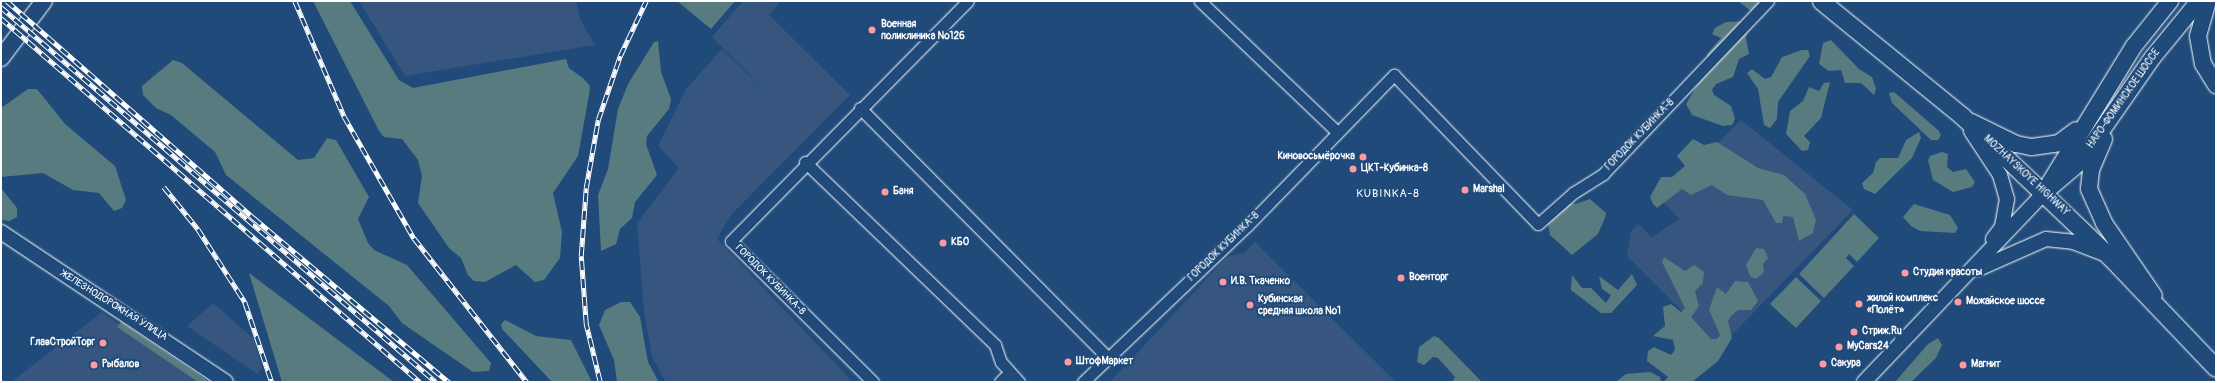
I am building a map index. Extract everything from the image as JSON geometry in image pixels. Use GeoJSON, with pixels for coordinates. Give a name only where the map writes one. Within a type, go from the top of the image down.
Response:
{"type":"FeatureCollection","features":[{"type":"Feature","properties":{"kind":"main road"},"geometry":{"type":"LineString","coordinates":[[1,58],[44,1]]}},
{"type":"Feature","properties":{"kind":"main road","name":"MOZHAYSKOYE HIGHWAY"},"geometry":{"type":"LineString","coordinates":[[1821,1],[1963,117],[2110,257],[2216,368]]}},
{"type":"Feature","properties":{"kind":"main road","name":"НАРО-ФОМИНСКОЕ ШОССЕ"},"geometry":{"type":"LineString","coordinates":[[2044,193],[2085,120],[2134,46],[2170,1]]}},
{"type":"Feature","properties":{"kind":"main road","name":"НАРО-ФОМИНСКОЕ ШОССЕ"},"geometry":{"type":"LineString","coordinates":[[2044,193],[2079,162],[2199,1]]}},
{"type":"Feature","properties":{"kind":"main road"},"geometry":{"type":"LineString","coordinates":[[2208,1],[2198,36],[2203,64],[2216,85]]}},
{"type":"Feature","properties":{"kind":"main road"},"geometry":{"type":"LineString","coordinates":[[2118,108],[2091,170],[2089,189],[2104,224],[2172,322]]}},
{"type":"Feature","properties":{"kind":"main road"},"geometry":{"type":"LineString","coordinates":[[1963,117],[2016,144],[2032,147],[2059,143],[2085,120]]}},
{"type":"Feature","properties":{"kind":"street","name":"ГОРОДОК КУБИНКА-8"},"geometry":{"type":"LineString","coordinates":[[873,382],[731,241],[805,162],[968,1]]}},
{"type":"Feature","properties":{"kind":"street"},"geometry":{"type":"LineString","coordinates":[[1200,1],[1337,132]]}},
{"type":"Feature","properties":{"kind":"street","name":"ГОРОДОК КУБИНКА-8"},"geometry":{"type":"LineString","coordinates":[[1083,382],[1247,226],[1394,75],[1538,224],[1573,193],[1603,174],[1768,1]]}},
{"type":"Feature","properties":{"kind":"street"},"geometry":{"type":"LineString","coordinates":[[860,108],[1108,358]]}},
{"type":"Feature","properties":{"kind":"street"},"geometry":{"type":"LineString","coordinates":[[1963,117],[2000,175],[2007,199],[2002,227],[1967,275]]}},
{"type":"Feature","properties":{"kind":"street"},"geometry":{"type":"LineString","coordinates":[[805,162],[995,345],[1009,373],[1019,382]]}},
{"type":"Feature","properties":{"kind":"street","name":"НАРО-ФОМИНСКОЕ ШОССЕ"},"geometry":{"type":"LineString","coordinates":[[1864,382],[2044,193]]}},
{"type":"Feature","properties":{"kind":"street","name":"ЖЕЛЕЗНОДОРОЖНАЯ УЛИЦА"},"geometry":{"type":"LineString","coordinates":[[1,232],[226,382]]}},
{"type":"Feature","properties":{"kind":"street"},"geometry":{"type":"LineString","coordinates":[[1967,275],[2010,252],[2046,239],[2073,242],[2110,257]]}},
{"type":"Feature","properties":{"kind":"street"},"geometry":{"type":"LineString","coordinates":[[1000,382],[1009,373]]}},
{"type":"Feature","properties":{"kind":"shaded area"},"geometry":{"type":"Polygon","coordinates":[[[359,1],[576,1],[580,19],[595,45],[405,76],[359,1]]]}},
{"type":"Feature","properties":{"kind":"shaded area"},"geometry":{"type":"Polygon","coordinates":[[[743,1],[781,1],[769,15],[850,95],[730,216],[717,239],[853,382],[666,382],[652,357],[644,312],[637,223],[679,168],[658,146],[686,89],[722,49],[774,99],[712,37],[743,1]]]}},
{"type":"Feature","properties":{"kind":"shaded area"},"geometry":{"type":"Polygon","coordinates":[[[1741,120],[1853,210],[1719,348],[1627,256],[1631,232],[1638,224],[1652,237],[1679,219],[1661,200],[1741,120]]]}},
{"type":"Feature","properties":{"kind":"shaded area","name":"Кубинская средняя школа №1"},"geometry":{"type":"Polygon","coordinates":[[[1255,242],[1396,382],[1110,382],[1228,256],[1244,253],[1255,242]]]}},
{"type":"Feature","properties":{"kind":"shaded area"},"geometry":{"type":"Polygon","coordinates":[[[213,303],[254,339],[262,368],[257,374],[187,326],[213,303]]]}},
{"type":"Feature","properties":{"kind":"shaded area","name":"ГлавСтройТорг"},"geometry":{"type":"Polygon","coordinates":[[[102,312],[198,382],[11,382],[102,312]]]}},
{"type":"Feature","properties":{"kind":"green space"},"geometry":{"type":"Polygon","coordinates":[[[313,1],[350,1],[399,80],[413,88],[566,59],[569,68],[584,79],[590,86],[578,156],[553,193],[562,232],[560,258],[544,280],[535,282],[516,265],[485,282],[474,281],[468,275],[461,258],[449,248],[418,203],[422,176],[418,160],[402,139],[384,137],[379,131],[313,1]]]}},
{"type":"Feature","properties":{"kind":"green space"},"geometry":{"type":"Polygon","coordinates":[[[677,1],[735,1],[711,29],[677,1]]]}},
{"type":"Feature","properties":{"kind":"green space"},"geometry":{"type":"Polygon","coordinates":[[[1738,1],[1759,1],[1760,4],[1751,11],[1738,1]]]}},
{"type":"Feature","properties":{"kind":"green space"},"geometry":{"type":"Polygon","coordinates":[[[1750,21],[1746,38],[1749,54],[1739,59],[1733,77],[1716,84],[1712,90],[1714,95],[1731,106],[1735,119],[1732,125],[1723,126],[1692,115],[1686,104],[1708,67],[1707,54],[1721,38],[1712,34],[1715,28],[1726,22],[1750,21]]]}},
{"type":"Feature","properties":{"kind":"green space"},"geometry":{"type":"Polygon","coordinates":[[[1831,40],[1859,69],[1872,77],[1876,89],[1874,95],[1861,83],[1845,83],[1841,70],[1829,71],[1819,64],[1823,43],[1831,40]]]}},
{"type":"Feature","properties":{"kind":"green space"},"geometry":{"type":"Polygon","coordinates":[[[658,41],[661,72],[671,99],[669,109],[647,136],[646,144],[657,175],[635,202],[632,218],[620,229],[616,244],[601,251],[598,195],[608,169],[618,109],[628,84],[654,42],[658,41]]]}},
{"type":"Feature","properties":{"kind":"green space"},"geometry":{"type":"Polygon","coordinates":[[[1802,50],[1808,50],[1810,56],[1778,102],[1777,119],[1770,128],[1764,125],[1758,89],[1747,73],[1752,69],[1765,79],[1771,77],[1782,57],[1802,50]]]}},
{"type":"Feature","properties":{"kind":"green space"},"geometry":{"type":"Polygon","coordinates":[[[173,60],[182,63],[298,160],[314,158],[327,138],[336,140],[369,197],[358,219],[368,243],[374,250],[407,265],[491,363],[489,371],[473,372],[402,323],[389,306],[226,175],[215,152],[171,115],[156,108],[143,95],[142,86],[173,60]]]}},
{"type":"Feature","properties":{"kind":"green space"},"geometry":{"type":"Polygon","coordinates":[[[1830,82],[1821,118],[1804,136],[1810,142],[1808,150],[1802,151],[1786,134],[1790,111],[1803,101],[1809,87],[1819,91],[1824,83],[1830,82]]]}},
{"type":"Feature","properties":{"kind":"green space"},"geometry":{"type":"Polygon","coordinates":[[[28,89],[37,89],[65,124],[115,166],[126,200],[122,208],[114,211],[99,193],[73,190],[43,173],[1,177],[1,108],[28,89]]]}},
{"type":"Feature","properties":{"kind":"green space"},"geometry":{"type":"Polygon","coordinates":[[[1894,92],[1938,130],[1941,135],[1938,140],[1931,140],[1892,103],[1889,93],[1894,92]]]}},
{"type":"Feature","properties":{"kind":"green space"},"geometry":{"type":"Polygon","coordinates":[[[1919,132],[1921,138],[1912,158],[1875,194],[1864,189],[1862,183],[1873,173],[1876,162],[1880,158],[1898,158],[1906,140],[1919,132]]]}},
{"type":"Feature","properties":{"kind":"green space"},"geometry":{"type":"Polygon","coordinates":[[[1693,139],[1704,145],[1717,142],[1758,168],[1784,175],[1805,194],[1816,220],[1813,233],[1799,241],[1793,217],[1783,216],[1782,223],[1776,223],[1763,200],[1727,195],[1712,185],[1691,195],[1682,189],[1657,208],[1653,204],[1650,197],[1661,177],[1672,177],[1685,166],[1677,156],[1693,139]]]}},
{"type":"Feature","properties":{"kind":"green space"},"geometry":{"type":"Polygon","coordinates":[[[1942,152],[1948,154],[1947,167],[1953,172],[1966,169],[1975,182],[1972,187],[1953,192],[1933,180],[1928,160],[1930,156],[1942,152]]]}},
{"type":"Feature","properties":{"kind":"green space"},"geometry":{"type":"Polygon","coordinates":[[[1,188],[17,208],[17,217],[9,221],[1,220],[1,188]]]}},
{"type":"Feature","properties":{"kind":"green space"},"geometry":{"type":"Polygon","coordinates":[[[1590,199],[1606,213],[1605,218],[1598,234],[1572,255],[1550,235],[1548,224],[1567,202],[1575,204],[1590,199]]]}},
{"type":"Feature","properties":{"kind":"green space"},"geometry":{"type":"Polygon","coordinates":[[[1914,204],[1950,215],[1958,228],[1955,233],[1920,231],[1911,226],[1903,217],[1914,204]]]}},
{"type":"Feature","properties":{"kind":"green space"},"geometry":{"type":"Polygon","coordinates":[[[1854,214],[1879,238],[1857,262],[1849,254],[1846,258],[1854,266],[1824,298],[1799,274],[1854,214]]]}},
{"type":"Feature","properties":{"kind":"green space"},"geometry":{"type":"Polygon","coordinates":[[[1756,248],[1764,249],[1768,258],[1763,264],[1764,272],[1756,279],[1750,276],[1746,265],[1756,248]]]}},
{"type":"Feature","properties":{"kind":"green space"},"geometry":{"type":"Polygon","coordinates":[[[1664,257],[1685,271],[1694,265],[1704,272],[1703,283],[1695,291],[1699,306],[1691,317],[1711,339],[1717,339],[1720,335],[1709,310],[1717,287],[1726,294],[1735,281],[1748,282],[1758,301],[1751,310],[1738,310],[1731,316],[1728,321],[1732,338],[1718,361],[1692,382],[1663,382],[1668,377],[1647,361],[1648,351],[1654,347],[1671,355],[1675,350],[1673,340],[1653,336],[1665,326],[1663,307],[1671,304],[1681,312],[1685,308],[1662,262],[1664,257]]]}},
{"type":"Feature","properties":{"kind":"green space"},"geometry":{"type":"Polygon","coordinates":[[[249,273],[394,382],[282,382],[249,273]]]}},
{"type":"Feature","properties":{"kind":"green space"},"geometry":{"type":"Polygon","coordinates":[[[1632,274],[1637,285],[1611,313],[1601,313],[1571,290],[1572,275],[1582,288],[1591,288],[1606,303],[1611,295],[1602,289],[1599,276],[1618,290],[1632,274]]]}},
{"type":"Feature","properties":{"kind":"green space"},"geometry":{"type":"Polygon","coordinates":[[[1796,277],[1821,301],[1796,328],[1770,304],[1796,277]]]}},
{"type":"Feature","properties":{"kind":"green space"},"geometry":{"type":"Polygon","coordinates":[[[621,302],[630,302],[640,317],[648,362],[659,382],[617,382],[614,360],[599,325],[605,310],[621,302]]]}},
{"type":"Feature","properties":{"kind":"green space"},"geometry":{"type":"Polygon","coordinates":[[[505,320],[536,336],[571,340],[592,382],[552,382],[502,329],[501,324],[505,320]]]}},
{"type":"Feature","properties":{"kind":"green space"},"geometry":{"type":"Polygon","coordinates":[[[121,322],[209,382],[198,382],[117,327],[121,322]]]}},
{"type":"Feature","properties":{"kind":"green space"},"geometry":{"type":"Polygon","coordinates":[[[1434,336],[1439,338],[1482,382],[1452,382],[1455,377],[1438,358],[1433,357],[1424,365],[1417,362],[1419,347],[1434,336]]]}},
{"type":"Feature","properties":{"kind":"green space"},"geometry":{"type":"Polygon","coordinates":[[[1938,338],[1942,345],[1936,358],[1911,382],[1895,382],[1928,344],[1938,338]]]}},
{"type":"Feature","properties":{"kind":"green space"},"geometry":{"type":"Polygon","coordinates":[[[1650,372],[1660,377],[1661,382],[1616,382],[1626,374],[1650,372]]]}},
{"type":"Feature","properties":{"kind":"railway"},"geometry":{"type":"LineString","coordinates":[[7,1],[254,218],[449,382]]}},
{"type":"Feature","properties":{"kind":"railway"},"geometry":{"type":"LineString","coordinates":[[295,1],[344,116],[414,238],[527,382]]}},
{"type":"Feature","properties":{"kind":"railway"},"geometry":{"type":"LineString","coordinates":[[600,382],[586,324],[581,256],[586,188],[598,120],[620,56],[646,1]]}},
{"type":"Feature","properties":{"kind":"railway"},"geometry":{"type":"LineString","coordinates":[[1,7],[436,382]]}},
{"type":"Feature","properties":{"kind":"railway"},"geometry":{"type":"LineString","coordinates":[[1,18],[420,382]]}},
{"type":"Feature","properties":{"kind":"railway"},"geometry":{"type":"LineString","coordinates":[[164,187],[198,229],[245,302],[272,382]]}},
{"type":"Feature","properties":{"kind":"place","name":"Военная поликлиника №126"},"geometry":{"type":"Point","coordinates":[872,30]}},
{"type":"Feature","properties":{"kind":"place","name":"Киновосьмёрочка"},"geometry":{"type":"Point","coordinates":[1363,157]}},
{"type":"Feature","properties":{"kind":"place","name":"ЦКТ-Кубинка-8"},"geometry":{"type":"Point","coordinates":[1353,169]}},
{"type":"Feature","properties":{"kind":"place","name":"Marshal"},"geometry":{"type":"Point","coordinates":[1465,190]}},
{"type":"Feature","properties":{"kind":"place","name":"Баня"},"geometry":{"type":"Point","coordinates":[885,192]}},
{"type":"Feature","properties":{"kind":"place","name":"КБО"},"geometry":{"type":"Point","coordinates":[943,243]}},
{"type":"Feature","properties":{"kind":"place","name":"Студия красоты"},"geometry":{"type":"Point","coordinates":[1905,273]}},
{"type":"Feature","properties":{"kind":"place","name":"Военторг"},"geometry":{"type":"Point","coordinates":[1401,278]}},
{"type":"Feature","properties":{"kind":"place","name":"И.В. Ткаченко"},"geometry":{"type":"Point","coordinates":[1223,282]}},
{"type":"Feature","properties":{"kind":"place","name":"Можайское шоссе"},"geometry":{"type":"Point","coordinates":[1958,302]}},
{"type":"Feature","properties":{"kind":"place","name":"жилой комплекс «Полёт»"},"geometry":{"type":"Point","coordinates":[1859,304]}},
{"type":"Feature","properties":{"kind":"place","name":"Кубинская средняя школа №1"},"geometry":{"type":"Point","coordinates":[1250,305]}},
{"type":"Feature","properties":{"kind":"place","name":"Стриж.Ru"},"geometry":{"type":"Point","coordinates":[1854,332]}},
{"type":"Feature","properties":{"kind":"place","name":"ГлавСтройТорг"},"geometry":{"type":"Point","coordinates":[103,343]}},
{"type":"Feature","properties":{"kind":"place","name":"MyCars24"},"geometry":{"type":"Point","coordinates":[1839,347]}},
{"type":"Feature","properties":{"kind":"place","name":"ШтофМаркет"},"geometry":{"type":"Point","coordinates":[1068,362]}},
{"type":"Feature","properties":{"kind":"place","name":"Сакура"},"geometry":{"type":"Point","coordinates":[1823,364]}},
{"type":"Feature","properties":{"kind":"place","name":"Рыбалов"},"geometry":{"type":"Point","coordinates":[94,365]}},
{"type":"Feature","properties":{"kind":"place","name":"Магнит"},"geometry":{"type":"Point","coordinates":[1963,365]}},
{"type":"Feature","properties":{"kind":"district","name":"KUBINKA-8"},"geometry":{"type":"Point","coordinates":[1388,194]}}]}
